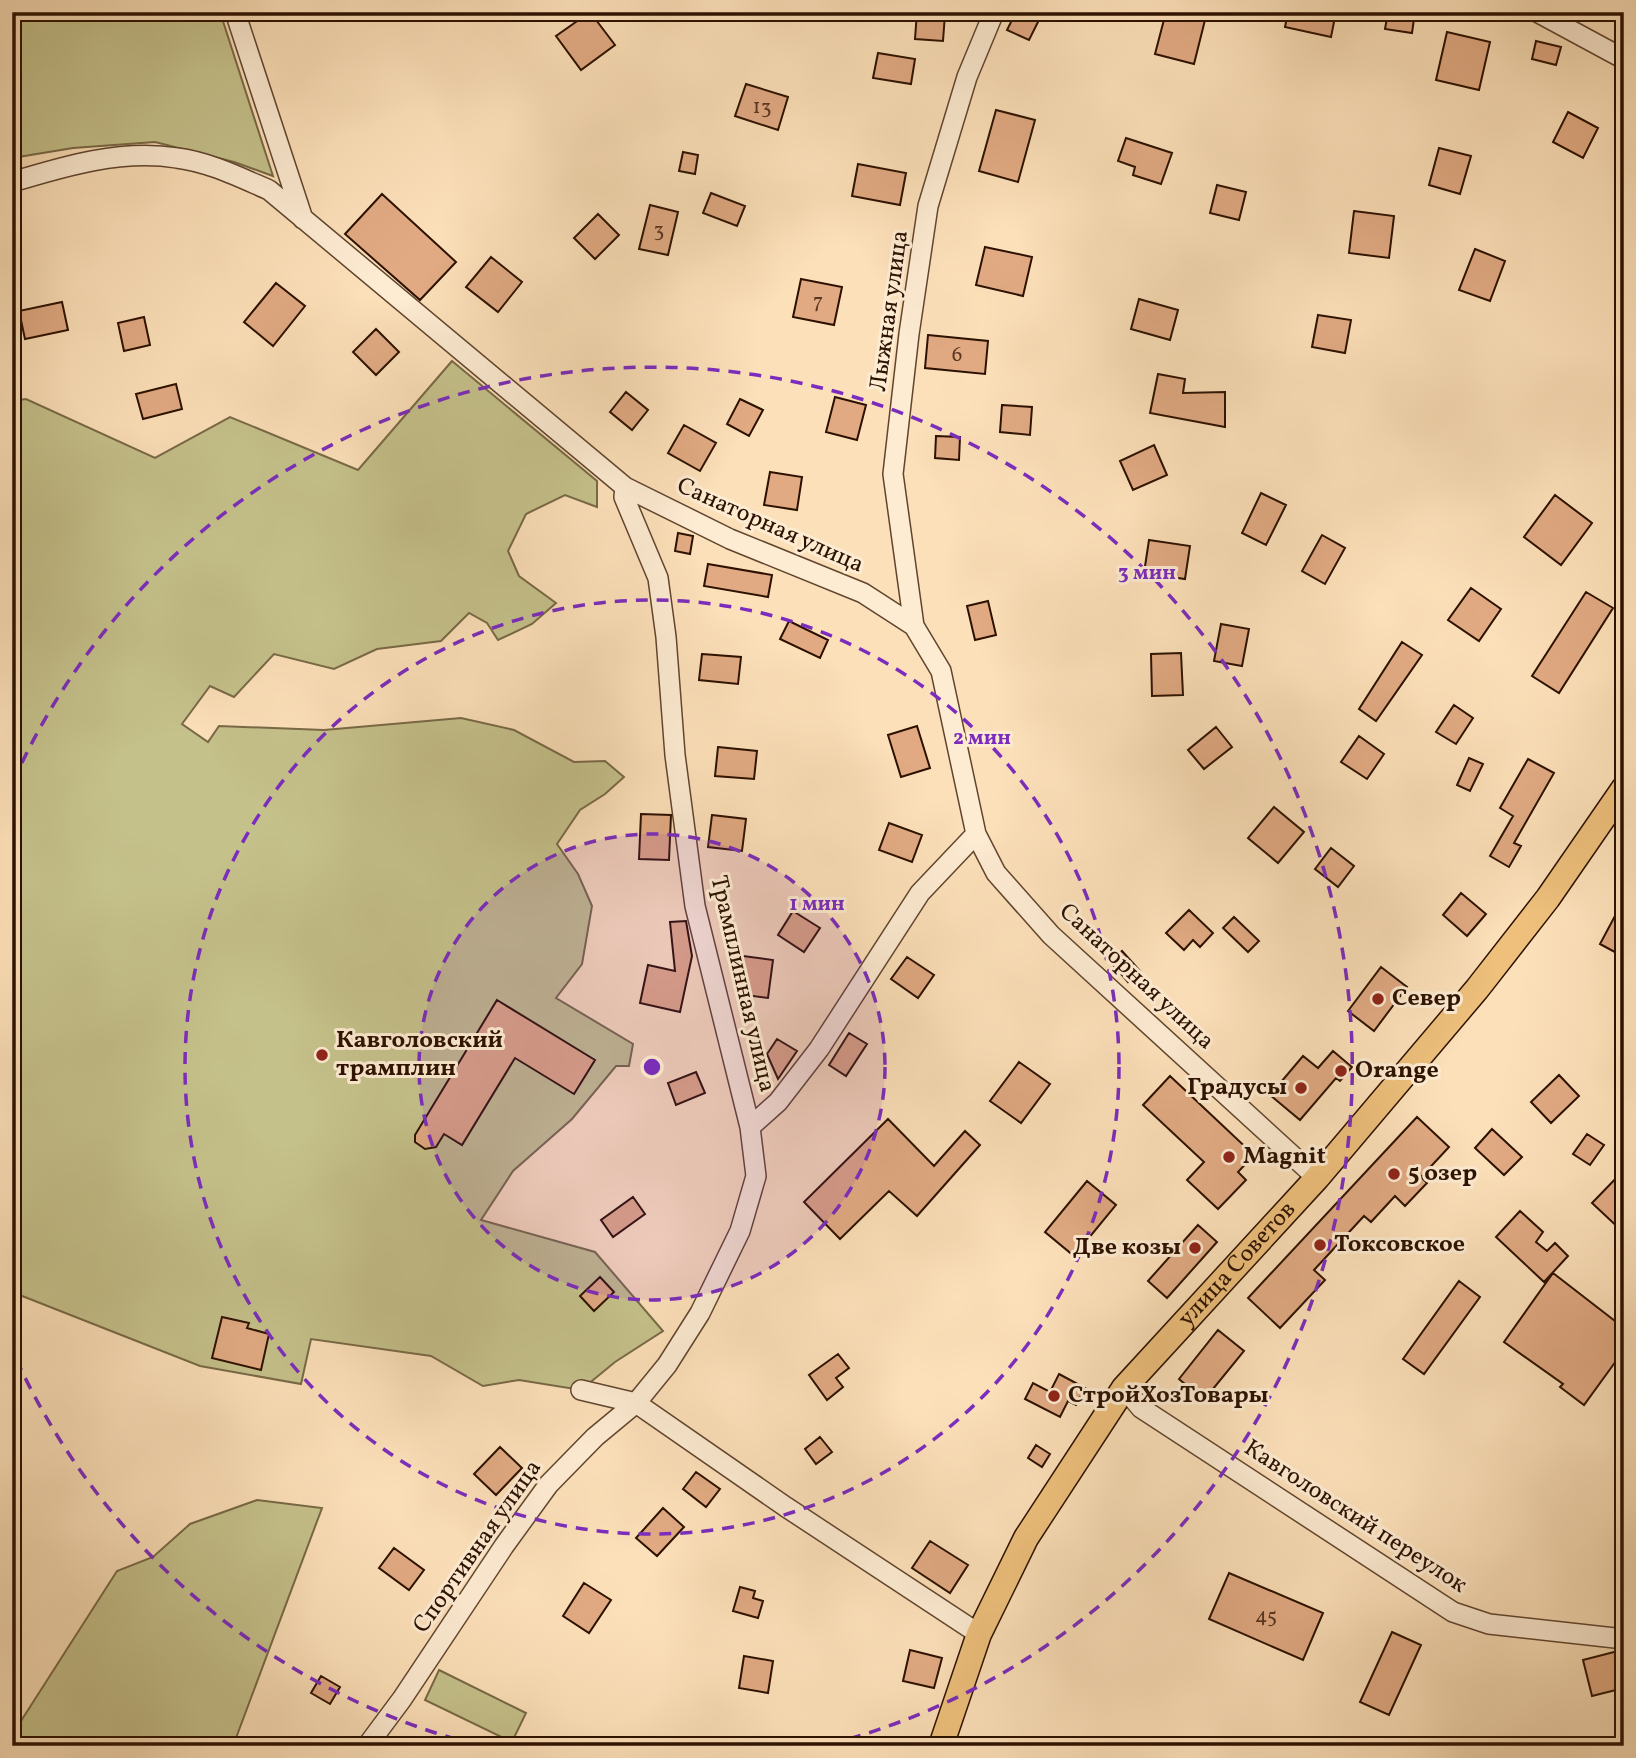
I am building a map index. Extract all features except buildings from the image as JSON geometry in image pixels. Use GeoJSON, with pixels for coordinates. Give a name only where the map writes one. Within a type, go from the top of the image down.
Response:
{"type":"FeatureCollection","features":[{"type":"Feature","properties":{"kind":"main road","name":"улица Советов"},"geometry":{"type":"LineString","coordinates":[[941,1746],[979,1634],[1026,1538],[1124,1388],[1317,1178],[1501,960],[1548,898],[1624,788]]}},
{"type":"Feature","properties":{"kind":"street"},"geometry":{"type":"LineString","coordinates":[[235,12],[303,220]]}},
{"type":"Feature","properties":{"kind":"street","name":"Лыжная улица"},"geometry":{"type":"LineString","coordinates":[[914,626],[893,474],[909,334],[929,206],[967,77],[994,12]]}},
{"type":"Feature","properties":{"kind":"street"},"geometry":{"type":"LineString","coordinates":[[1537,12],[1624,59]]}},
{"type":"Feature","properties":{"kind":"street","name":"Санаторная улица"},"geometry":{"type":"LineString","coordinates":[[12,182],[80,163],[130,154],[178,158],[224,171],[269,190],[625,487],[730,540],[863,593],[914,626],[941,671],[976,834],[996,873],[1051,935],[1317,1178]]}},
{"type":"Feature","properties":{"kind":"street","name":"Трамплинная улица"},"geometry":{"type":"LineString","coordinates":[[625,487],[624,497],[658,578],[666,637],[675,755],[695,906],[750,1127],[778,1102],[819,1049],[920,893],[976,834]]}},
{"type":"Feature","properties":{"kind":"street","name":"Спортивная улица"},"geometry":{"type":"LineString","coordinates":[[367,1746],[549,1483],[595,1437],[636,1403],[667,1365],[700,1313],[740,1231],[756,1176],[750,1127]]}},
{"type":"Feature","properties":{"kind":"street","name":"Кавголовский переулок"},"geometry":{"type":"LineString","coordinates":[[1124,1388],[1141,1408],[1453,1612],[1489,1624],[1624,1639]]}},
{"type":"Feature","properties":{"kind":"street"},"geometry":{"type":"LineString","coordinates":[[580,1390],[636,1403],[786,1507],[979,1634]]}},
{"type":"Feature","properties":{"kind":"shaded area"},"geometry":{"type":"Polygon","coordinates":[[[12,12],[220,12],[273,176],[234,162],[155,142],[73,148],[12,158],[12,12]]]}},
{"type":"Feature","properties":{"kind":"shaded area"},"geometry":{"type":"Polygon","coordinates":[[[452,361],[597,481],[597,507],[565,495],[526,514],[508,551],[519,576],[556,603],[532,624],[498,640],[487,623],[469,613],[441,641],[377,649],[334,669],[274,654],[234,697],[210,686],[182,724],[208,742],[219,726],[324,730],[461,718],[514,730],[574,762],[605,761],[624,777],[605,794],[580,810],[557,844],[578,874],[592,906],[582,964],[556,998],[633,1044],[629,1066],[616,1066],[572,1119],[513,1171],[481,1220],[595,1252],[663,1331],[615,1362],[581,1390],[519,1380],[483,1386],[431,1356],[311,1339],[301,1384],[200,1366],[12,1292],[12,401],[26,399],[155,458],[230,417],[358,470],[452,361]]]}},
{"type":"Feature","properties":{"kind":"shaded area"},"geometry":{"type":"Polygon","coordinates":[[[257,1500],[322,1508],[233,1746],[12,1746],[12,1735],[117,1571],[153,1557],[190,1524],[257,1500]]]}},
{"type":"Feature","properties":{"kind":"shaded area"},"geometry":{"type":"Polygon","coordinates":[[[439,1670],[526,1713],[512,1742],[425,1700],[439,1670]]]}},
{"type":"Feature","properties":{"kind":"place","name":"Север"},"geometry":{"type":"Point","coordinates":[1378,999]}},
{"type":"Feature","properties":{"kind":"place","name":"Кавголовский трамплин"},"geometry":{"type":"Point","coordinates":[322,1055]}},
{"type":"Feature","properties":{"kind":"place","name":"Orange"},"geometry":{"type":"Point","coordinates":[1341,1071]}},
{"type":"Feature","properties":{"kind":"place","name":"Градусы"},"geometry":{"type":"Point","coordinates":[1301,1088]}},
{"type":"Feature","properties":{"kind":"place","name":"Magnit"},"geometry":{"type":"Point","coordinates":[1229,1157]}},
{"type":"Feature","properties":{"kind":"place","name":"5 озер"},"geometry":{"type":"Point","coordinates":[1394,1174]}},
{"type":"Feature","properties":{"kind":"place","name":"Токсовское"},"geometry":{"type":"Point","coordinates":[1320,1245]}},
{"type":"Feature","properties":{"kind":"place","name":"Две козы"},"geometry":{"type":"Point","coordinates":[1195,1248]}},
{"type":"Feature","properties":{"kind":"place","name":"СтройХозТовары"},"geometry":{"type":"Point","coordinates":[1054,1396]}}]}
